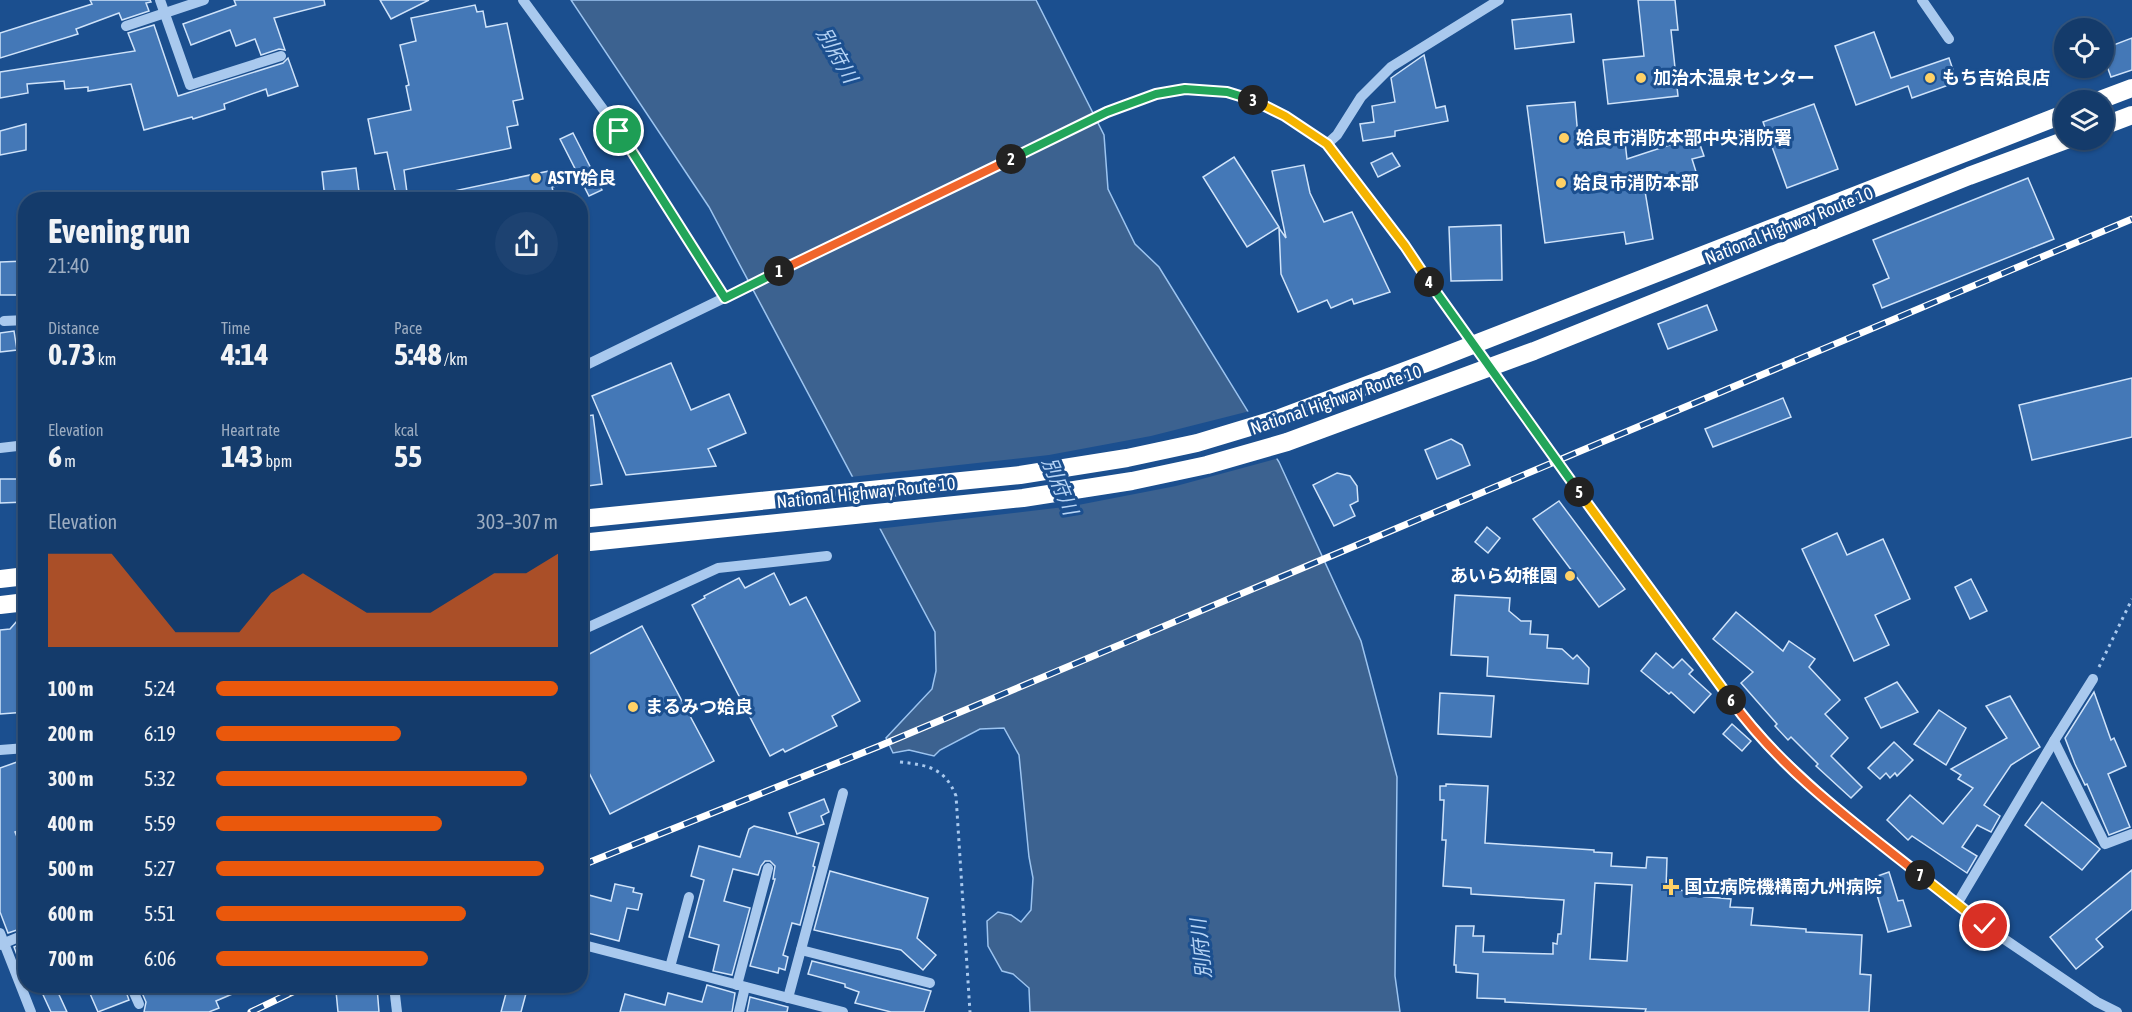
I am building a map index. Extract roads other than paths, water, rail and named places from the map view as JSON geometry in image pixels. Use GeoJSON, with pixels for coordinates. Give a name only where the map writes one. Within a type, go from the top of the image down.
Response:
{"type":"FeatureCollection","features":[{"type":"Feature","properties":{"kind":"highway"},"geometry":{"type":"LineString","coordinates":[[2114,95],[2132,88]]}},
{"type":"Feature","properties":{"kind":"highway"},"geometry":{"type":"LineString","coordinates":[[2114,122],[2132,115]]}},
{"type":"Feature","properties":{"kind":"highway","name":"National Highway Route 10"},"geometry":{"type":"LineString","coordinates":[[588,518],[1020,475],[1127,458],[1197,443],[1280,418],[1474,345],[2054,118]]}},
{"type":"Feature","properties":{"kind":"highway","name":"National Highway Route 10"},"geometry":{"type":"LineString","coordinates":[[588,542],[1023,498],[1132,481],[1207,465],[1287,442],[1555,343],[1969,176],[2054,144]]}},
{"type":"Feature","properties":{"kind":"highway"},"geometry":{"type":"LineString","coordinates":[[0,579],[18,577]]}},
{"type":"Feature","properties":{"kind":"highway"},"geometry":{"type":"LineString","coordinates":[[0,605],[18,604]]}},
{"type":"Feature","properties":{"kind":"street"},"geometry":{"type":"LineString","coordinates":[[160,0],[190,85],[281,56]]}},
{"type":"Feature","properties":{"kind":"street"},"geometry":{"type":"LineString","coordinates":[[126,26],[204,0]]}},
{"type":"Feature","properties":{"kind":"street"},"geometry":{"type":"LineString","coordinates":[[523,0],[619,131],[725,298]]}},
{"type":"Feature","properties":{"kind":"street"},"geometry":{"type":"LineString","coordinates":[[1327,144],[1337,135],[1361,97],[1391,67],[1499,0]]}},
{"type":"Feature","properties":{"kind":"street"},"geometry":{"type":"LineString","coordinates":[[1922,0],[1949,39]]}},
{"type":"Feature","properties":{"kind":"street"},"geometry":{"type":"LineString","coordinates":[[588,364],[1107,112],[1156,94],[1185,89],[1227,92],[1255,100],[1285,116],[1327,144],[1405,246],[1587,503],[1740,712],[1777,754],[1837,809],[1957,904],[2013,945],[2097,1002],[2116,1012]]}},
{"type":"Feature","properties":{"kind":"street"},"geometry":{"type":"LineString","coordinates":[[4,321],[18,320]]}},
{"type":"Feature","properties":{"kind":"street"},"geometry":{"type":"LineString","coordinates":[[0,448],[18,446]]}},
{"type":"Feature","properties":{"kind":"street"},"geometry":{"type":"LineString","coordinates":[[588,627],[718,568],[827,556]]}},
{"type":"Feature","properties":{"kind":"street"},"geometry":{"type":"LineString","coordinates":[[1957,904],[2093,679]]}},
{"type":"Feature","properties":{"kind":"street"},"geometry":{"type":"LineString","coordinates":[[2054,741],[2105,844],[2132,834]]}},
{"type":"Feature","properties":{"kind":"street"},"geometry":{"type":"LineString","coordinates":[[0,750],[18,749]]}},
{"type":"Feature","properties":{"kind":"street"},"geometry":{"type":"LineString","coordinates":[[788,998],[843,793]]}},
{"type":"Feature","properties":{"kind":"street"},"geometry":{"type":"LineString","coordinates":[[739,1012],[741,986],[768,868]]}},
{"type":"Feature","properties":{"kind":"street"},"geometry":{"type":"LineString","coordinates":[[670,967],[689,897]]}},
{"type":"Feature","properties":{"kind":"street"},"geometry":{"type":"LineString","coordinates":[[18,936],[1,940],[18,981]]}},
{"type":"Feature","properties":{"kind":"street"},"geometry":{"type":"LineString","coordinates":[[588,946],[788,998],[818,1009],[843,1012]]}},
{"type":"Feature","properties":{"kind":"street"},"geometry":{"type":"LineString","coordinates":[[801,950],[930,983]]}},
{"type":"Feature","properties":{"kind":"street"},"geometry":{"type":"LineString","coordinates":[[23,993],[31,1012]]}},
{"type":"Feature","properties":{"kind":"street"},"geometry":{"type":"LineString","coordinates":[[134,993],[138,1004]]}},
{"type":"Feature","properties":{"kind":"street"},"geometry":{"type":"LineString","coordinates":[[395,993],[397,1012]]}},
{"type":"Feature","properties":{"kind":"water","name":"別府川"},"geometry":{"type":"Polygon","coordinates":[[[571,0],[1036,0],[1104,135],[1108,189],[1135,244],[1159,267],[1279,462],[1361,641],[1397,777],[1395,976],[1400,1012],[1030,1012],[1029,988],[1013,974],[1002,971],[988,946],[987,921],[998,912],[1011,915],[1021,922],[1031,910],[1033,878],[1019,755],[1004,728],[980,729],[940,750],[934,756],[909,750],[893,753],[886,738],[932,689],[936,671],[935,632],[709,207],[571,0]]]}},
{"type":"Feature","properties":{"kind":"railway"},"geometry":{"type":"LineString","coordinates":[[588,863],[877,747],[2132,219]]}},
{"type":"Feature","properties":{"kind":"railway"},"geometry":{"type":"LineString","coordinates":[[251,1012],[290,993]]}},
{"type":"Feature","properties":{"kind":"place","name":"加治木温泉センター"},"geometry":{"type":"Point","coordinates":[1641,78]}},
{"type":"Feature","properties":{"kind":"place","name":"もち吉姶良店"},"geometry":{"type":"Point","coordinates":[1930,78]}},
{"type":"Feature","properties":{"kind":"place","name":"姶良市消防本部中央消防署"},"geometry":{"type":"Point","coordinates":[1564,138]}},
{"type":"Feature","properties":{"kind":"place","name":"ASTY姶良"},"geometry":{"type":"Point","coordinates":[536,178]}},
{"type":"Feature","properties":{"kind":"place","name":"姶良市消防本部"},"geometry":{"type":"Point","coordinates":[1561,183]}},
{"type":"Feature","properties":{"kind":"place","name":"あいら幼稚園"},"geometry":{"type":"Point","coordinates":[1570,576]}},
{"type":"Feature","properties":{"kind":"place","name":"まるみつ姶良"},"geometry":{"type":"Point","coordinates":[633,707]}},
{"type":"Feature","properties":{"kind":"place","name":"国立病院機構南九州病院"},"geometry":{"type":"Point","coordinates":[1671,887]}}]}
